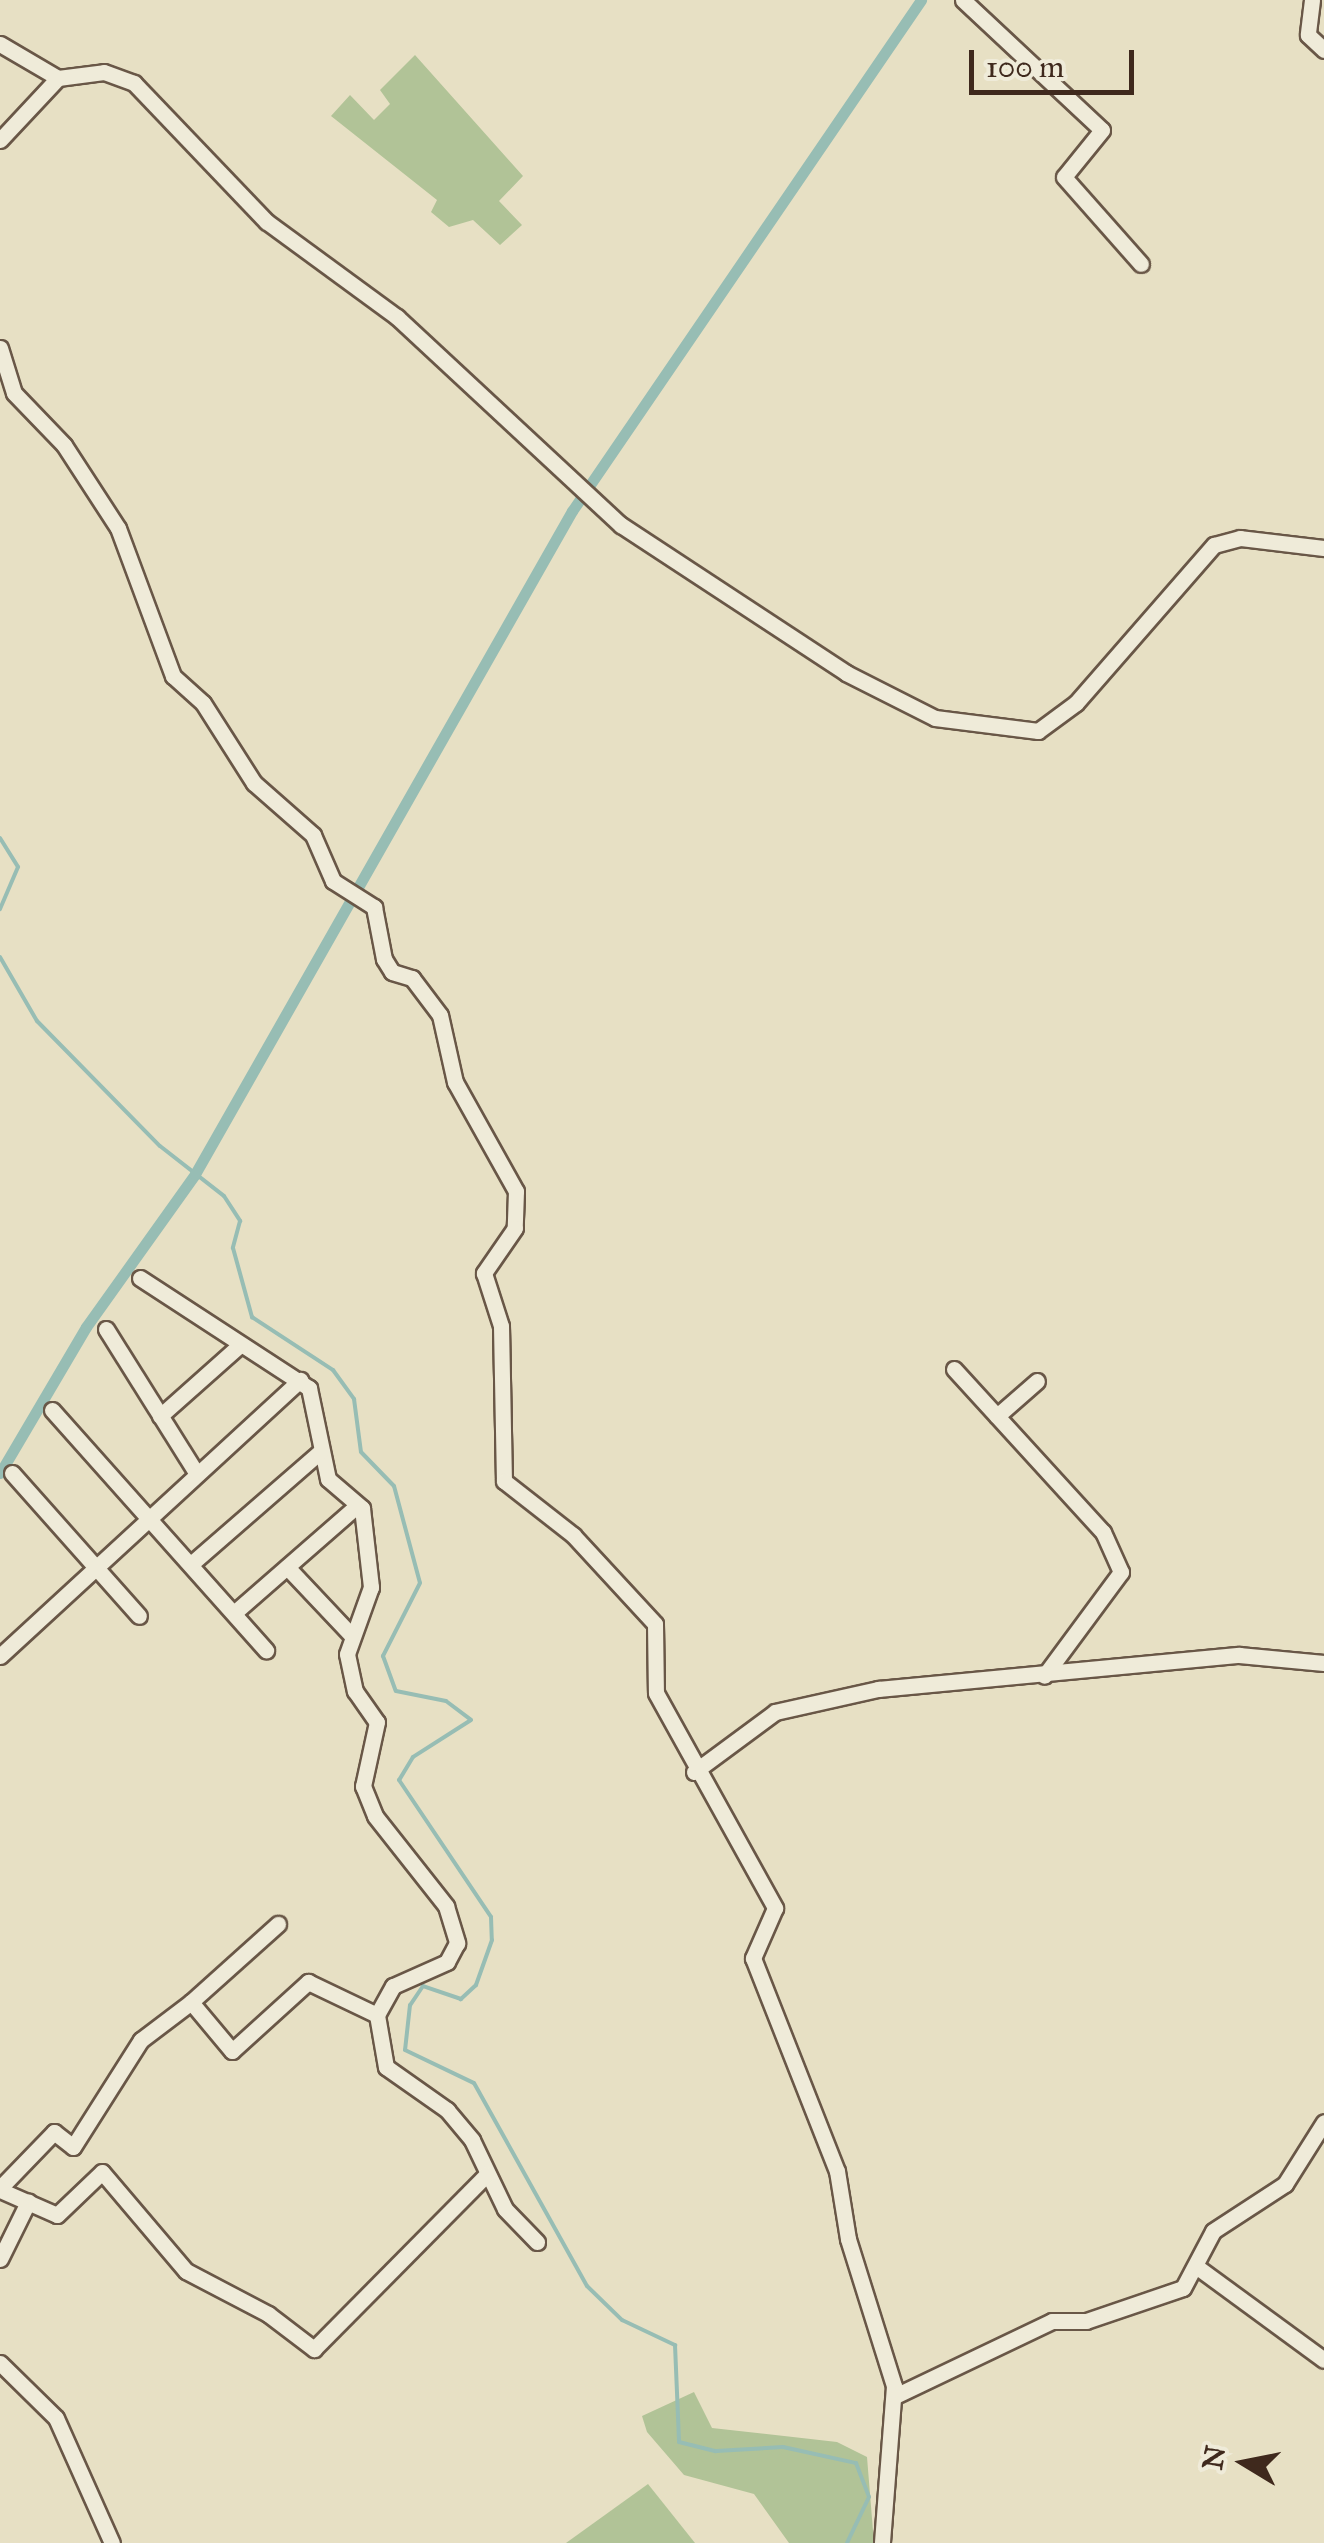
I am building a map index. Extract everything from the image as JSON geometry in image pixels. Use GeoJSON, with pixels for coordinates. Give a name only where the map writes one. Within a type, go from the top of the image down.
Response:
{"type":"FeatureCollection","features":[{"type":"Feature","properties":{"kind":"street"},"geometry":{"type":"LineString","coordinates":[[964,0],[1102,130],[1064,177],[1140,264]]}},
{"type":"Feature","properties":{"kind":"street"},"geometry":{"type":"LineString","coordinates":[[1312,0],[1308,36],[1324,50]]}},
{"type":"Feature","properties":{"kind":"street"},"geometry":{"type":"LineString","coordinates":[[0,44],[58,78],[104,72],[144,90],[268,222],[397,317],[564,474],[597,496],[613,518],[692,577],[870,688],[934,718],[1012,734],[1038,731],[1067,711],[1214,545],[1240,538],[1324,548]]}},
{"type":"Feature","properties":{"kind":"street"},"geometry":{"type":"LineString","coordinates":[[0,140],[58,78]]}},
{"type":"Feature","properties":{"kind":"street"},"geometry":{"type":"LineString","coordinates":[[0,348],[14,393],[64,445],[118,528],[173,676],[203,703],[254,783],[313,835],[333,881],[374,907],[384,958],[440,1014],[455,1082],[516,1191],[515,1228],[484,1273],[502,1326],[504,1482],[574,1535],[656,1624],[654,1688],[694,1772],[774,1908],[754,1962],[837,2171],[895,2396],[882,2543]]}},
{"type":"Feature","properties":{"kind":"street"},"geometry":{"type":"LineString","coordinates":[[140,1278],[300,1380],[316,1404],[328,1480],[358,1505],[371,1587],[351,1635],[348,1672],[377,1722],[366,1797],[456,1930],[447,1962],[393,1986],[377,2015],[386,2067],[448,2110],[505,2209],[538,2242]]}},
{"type":"Feature","properties":{"kind":"street"},"geometry":{"type":"LineString","coordinates":[[106,1329],[195,1471]]}},
{"type":"Feature","properties":{"kind":"street"},"geometry":{"type":"LineString","coordinates":[[160,1416],[240,1345]]}},
{"type":"Feature","properties":{"kind":"street"},"geometry":{"type":"LineString","coordinates":[[954,1369],[1103,1532],[1121,1572],[1044,1676]]}},
{"type":"Feature","properties":{"kind":"street"},"geometry":{"type":"LineString","coordinates":[[0,1656],[148,1514],[300,1380]]}},
{"type":"Feature","properties":{"kind":"street"},"geometry":{"type":"LineString","coordinates":[[997,1416],[1037,1381]]}},
{"type":"Feature","properties":{"kind":"street"},"geometry":{"type":"LineString","coordinates":[[52,1410],[266,1650]]}},
{"type":"Feature","properties":{"kind":"street"},"geometry":{"type":"LineString","coordinates":[[191,1564],[321,1451]]}},
{"type":"Feature","properties":{"kind":"street"},"geometry":{"type":"LineString","coordinates":[[12,1473],[97,1564],[139,1616]]}},
{"type":"Feature","properties":{"kind":"street"},"geometry":{"type":"LineString","coordinates":[[234,1613],[358,1505]]}},
{"type":"Feature","properties":{"kind":"street"},"geometry":{"type":"LineString","coordinates":[[287,1567],[351,1635]]}},
{"type":"Feature","properties":{"kind":"street"},"geometry":{"type":"LineString","coordinates":[[694,1772],[776,1712],[924,1682],[1044,1676],[1239,1655],[1324,1663]]}},
{"type":"Feature","properties":{"kind":"street"},"geometry":{"type":"LineString","coordinates":[[278,1924],[191,2002],[141,2040],[73,2147],[54,2132],[0,2189],[57,2215],[102,2172],[186,2270],[268,2314],[314,2349],[487,2174]]}},
{"type":"Feature","properties":{"kind":"street"},"geometry":{"type":"LineString","coordinates":[[191,2002],[232,2051],[308,1982],[377,2015]]}},
{"type":"Feature","properties":{"kind":"street"},"geometry":{"type":"LineString","coordinates":[[895,2396],[1052,2321],[1086,2321],[1174,2292],[1197,2267],[1213,2231],[1285,2184],[1324,2122]]}},
{"type":"Feature","properties":{"kind":"street"},"geometry":{"type":"LineString","coordinates":[[0,2258],[28,2202]]}},
{"type":"Feature","properties":{"kind":"street"},"geometry":{"type":"LineString","coordinates":[[1197,2267],[1324,2360]]}},
{"type":"Feature","properties":{"kind":"street"},"geometry":{"type":"LineString","coordinates":[[0,2363],[56,2418],[112,2543]]}},
{"type":"Feature","properties":{"kind":"green space"},"geometry":{"type":"Polygon","coordinates":[[[415,55],[523,176],[499,201],[522,225],[500,245],[473,220],[449,227],[431,212],[437,200],[331,116],[350,95],[374,120],[390,104],[380,90],[415,55]]]}},
{"type":"Feature","properties":{"kind":"green space"},"geometry":{"type":"Polygon","coordinates":[[[694,2392],[712,2428],[837,2442],[867,2457],[874,2543],[789,2543],[754,2494],[684,2475],[647,2432],[642,2416],[694,2392]]]}},
{"type":"Feature","properties":{"kind":"green space"},"geometry":{"type":"Polygon","coordinates":[[[648,2484],[695,2543],[566,2543],[648,2484]]]}},
{"type":"Feature","properties":{"kind":"waterway"},"geometry":{"type":"LineString","coordinates":[[0,1473],[86,1327],[195,1174],[572,511],[921,0]]}},
{"type":"Feature","properties":{"kind":"waterway"},"geometry":{"type":"LineString","coordinates":[[0,838],[18,867],[0,909]]}},
{"type":"Feature","properties":{"kind":"waterway"},"geometry":{"type":"LineString","coordinates":[[0,957],[37,1021],[160,1146],[224,1196],[240,1221],[233,1248],[252,1317],[333,1370],[354,1399],[361,1452],[394,1486],[420,1583],[383,1656],[396,1691],[446,1701],[471,1720],[413,1757],[399,1780],[491,1917],[492,1940],[476,1985],[461,1999],[423,1986],[410,2005],[405,2050],[474,2083],[587,2286],[622,2320],[675,2345],[679,2442],[716,2451],[783,2447],[856,2463],[869,2497],[847,2543]]}}]}
